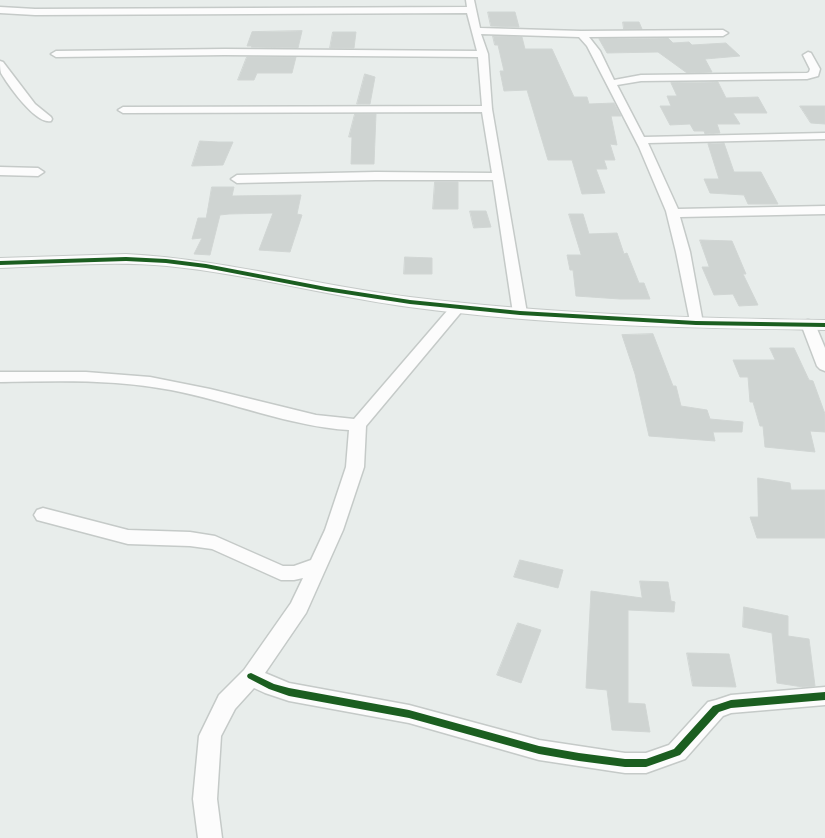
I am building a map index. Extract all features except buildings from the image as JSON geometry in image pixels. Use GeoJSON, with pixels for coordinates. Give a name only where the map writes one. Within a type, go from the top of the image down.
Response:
{"type":"FeatureCollection","features":[{"type":"Feature","properties":{"kind":"street"},"geometry":{"type":"LineString","coordinates":[[0,10],[35,12],[470,5],[483,54],[487,109],[520,313]]}},
{"type":"Feature","properties":{"kind":"street"},"geometry":{"type":"LineString","coordinates":[[476,31],[581,34],[724,33]]}},
{"type":"Feature","properties":{"kind":"street"},"geometry":{"type":"LineString","coordinates":[[581,34],[589,41],[642,140],[673,214],[696,323]]}},
{"type":"Feature","properties":{"kind":"street"},"geometry":{"type":"LineString","coordinates":[[56,54],[225,52],[483,54]]}},
{"type":"Feature","properties":{"kind":"street"},"geometry":{"type":"LineString","coordinates":[[609,80],[807,76],[814,74],[815,68],[808,55]]}},
{"type":"Feature","properties":{"kind":"street"},"geometry":{"type":"LineString","coordinates":[[0,64],[32,106],[47,118]]}},
{"type":"Feature","properties":{"kind":"street"},"geometry":{"type":"LineString","coordinates":[[123,110],[224,108],[291,111],[319,109],[360,111],[487,109]]}},
{"type":"Feature","properties":{"kind":"street"},"geometry":{"type":"LineString","coordinates":[[642,140],[825,136]]}},
{"type":"Feature","properties":{"kind":"street"},"geometry":{"type":"LineString","coordinates":[[0,171],[38,172]]}},
{"type":"Feature","properties":{"kind":"street"},"geometry":{"type":"LineString","coordinates":[[237,179],[376,176],[498,177]]}},
{"type":"Feature","properties":{"kind":"street"},"geometry":{"type":"LineString","coordinates":[[673,214],[825,210]]}},
{"type":"Feature","properties":{"kind":"street"},"geometry":{"type":"LineString","coordinates":[[0,263],[126,259],[166,261],[206,266],[326,289],[458,307],[520,313],[696,323],[816,325],[825,366]]}},
{"type":"Feature","properties":{"kind":"street"},"geometry":{"type":"LineString","coordinates":[[210,838],[205,799],[210,736],[227,702],[251,676],[299,607],[334,530],[355,467],[358,425],[458,307]]}},
{"type":"Feature","properties":{"kind":"street"},"geometry":{"type":"LineString","coordinates":[[0,377],[91,375],[118,378],[170,385],[334,424],[358,425]]}},
{"type":"Feature","properties":{"kind":"street"},"geometry":{"type":"LineString","coordinates":[[43,515],[128,537],[190,539],[215,543],[281,573],[294,573],[316,566]]}},
{"type":"Feature","properties":{"kind":"street"},"geometry":{"type":"LineString","coordinates":[[251,676],[272,687],[289,692],[409,714],[539,750],[624,763],[646,763],[677,752],[716,709],[730,704],[825,696]]}},
{"type":"Feature","properties":{"kind":"cycle path"},"geometry":{"type":"LineString","coordinates":[[0,263],[126,259],[166,261],[206,266],[326,289],[410,302],[520,313],[696,323],[825,325]]}},
{"type":"Feature","properties":{"kind":"cycle path"},"geometry":{"type":"LineString","coordinates":[[251,676],[272,687],[289,692],[409,714],[539,750],[625,763],[646,763],[677,752],[716,709],[731,704],[825,696]]}}]}
